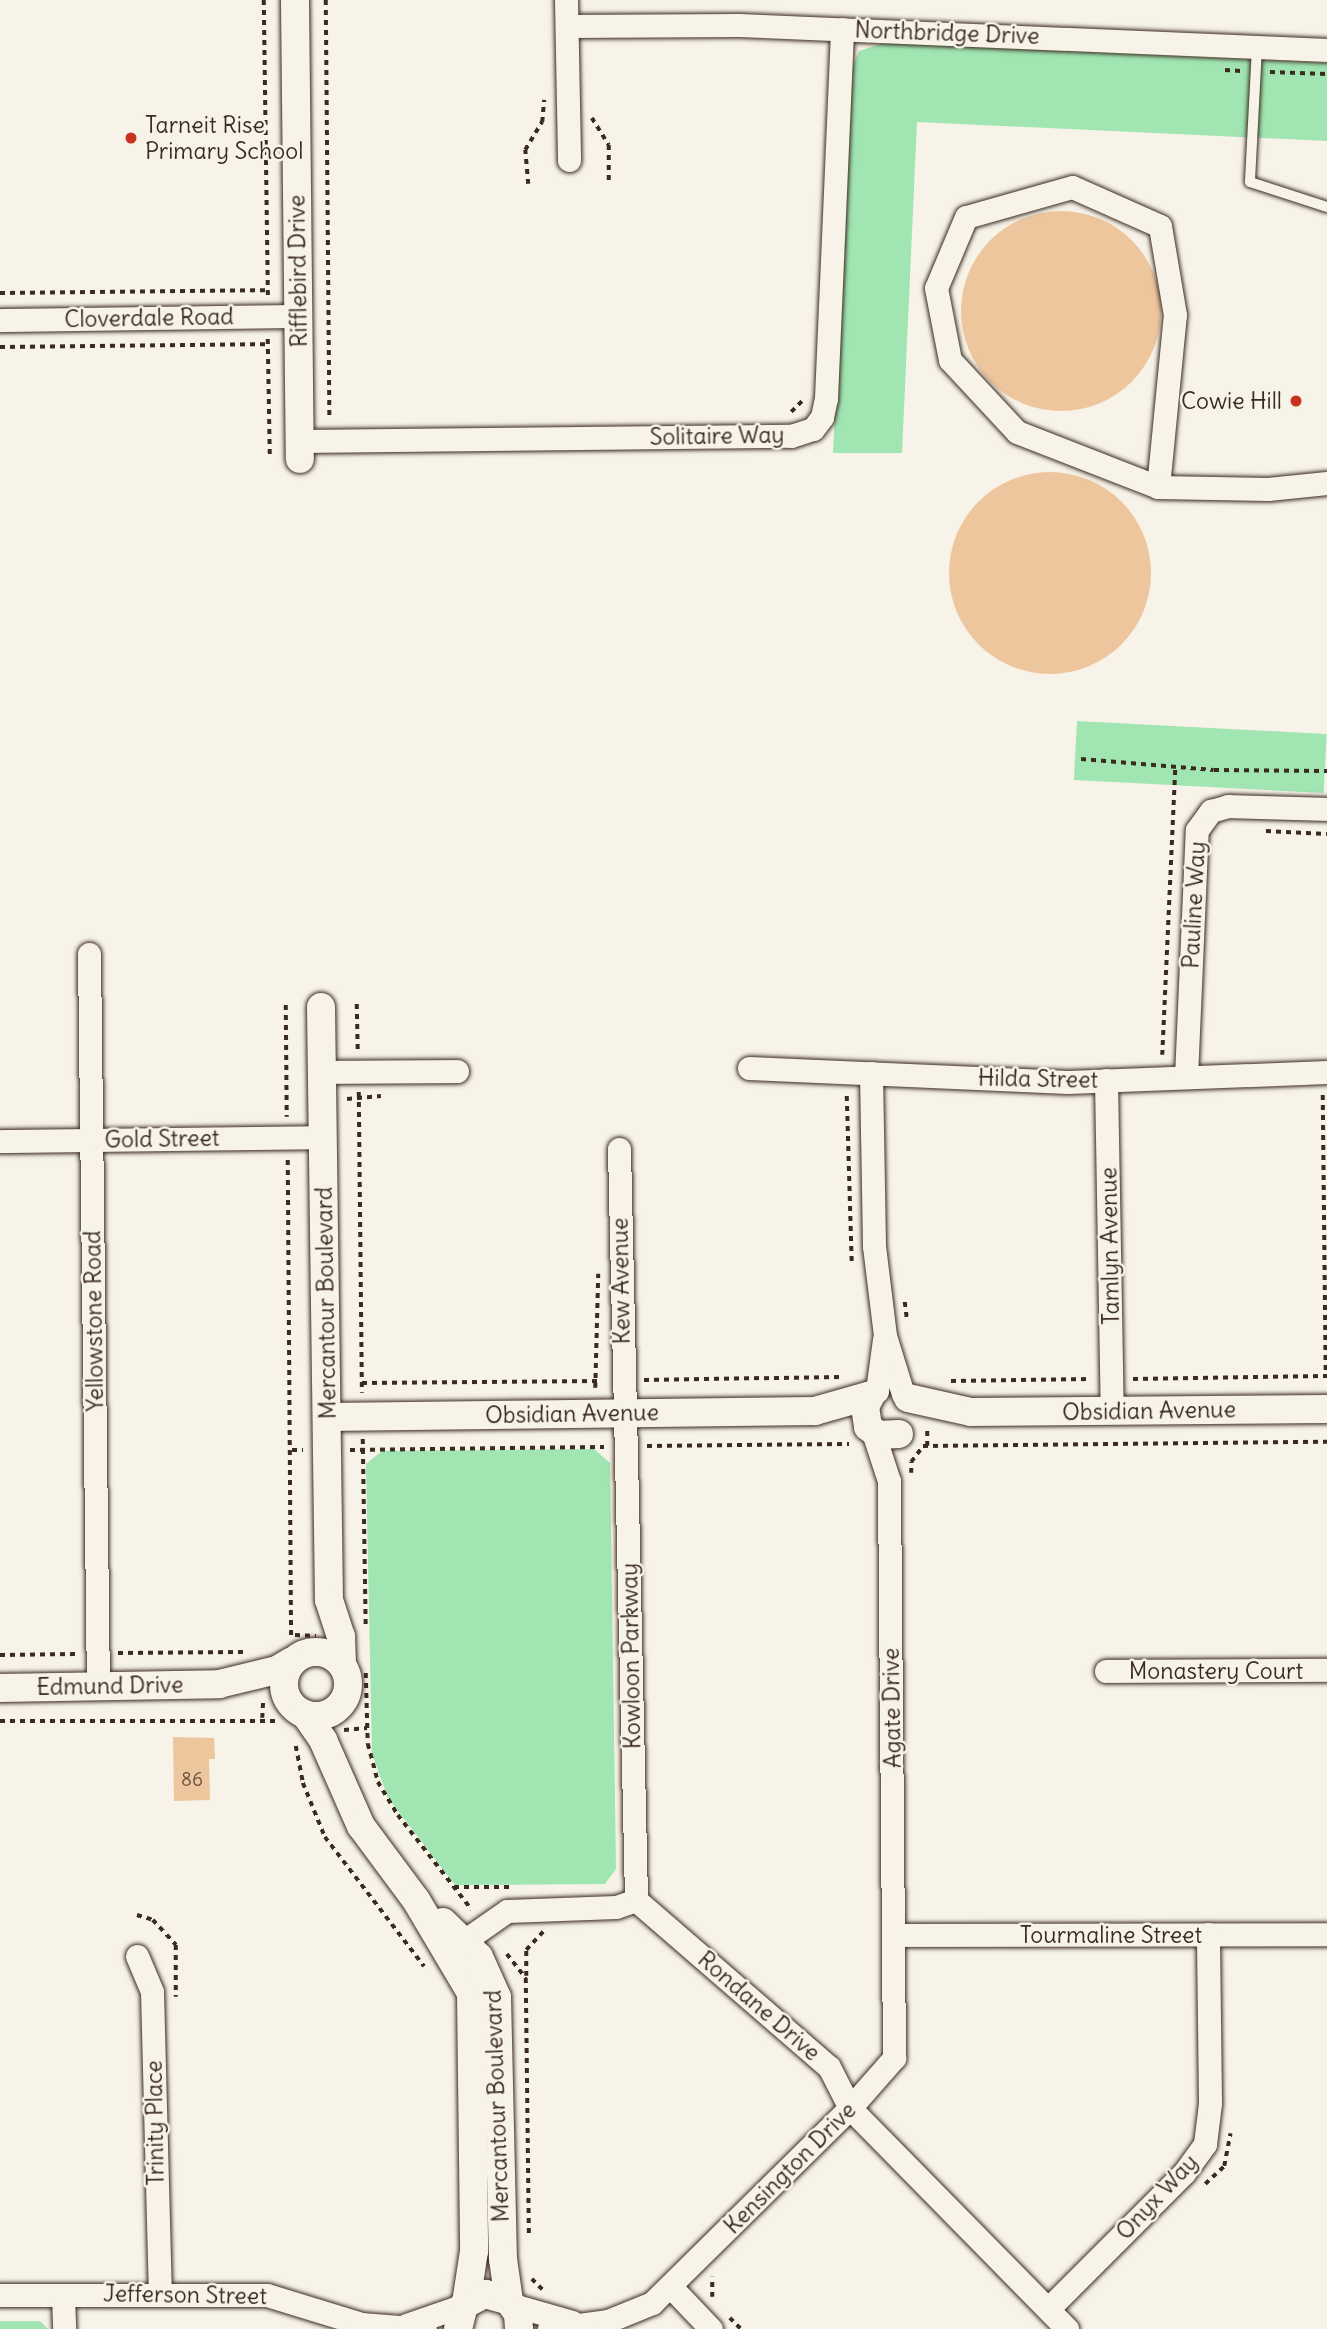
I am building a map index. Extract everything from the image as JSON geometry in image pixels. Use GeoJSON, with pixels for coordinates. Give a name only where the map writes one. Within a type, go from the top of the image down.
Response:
{"type":"FeatureCollection","features":[{"type":"Feature","properties":{"kind":"street","name":"Rifflebird Drive"},"geometry":{"type":"LineString","coordinates":[[295,0],[300,450]]}},
{"type":"Feature","properties":{"kind":"street"},"geometry":{"type":"LineString","coordinates":[[566,0],[569,160]]}},
{"type":"Feature","properties":{"kind":"street","name":"Northbridge Drive"},"geometry":{"type":"LineString","coordinates":[[567,26],[697,24],[1327,50]]}},
{"type":"Feature","properties":{"kind":"street","name":"Solitaire Way"},"geometry":{"type":"LineString","coordinates":[[300,450],[330,430],[791,436],[813,429],[822,417],[826,398],[842,29]]}},
{"type":"Feature","properties":{"kind":"street"},"geometry":{"type":"LineString","coordinates":[[1158,487],[1175,315],[1160,226],[1072,187],[965,217],[936,288],[950,360],[1017,432],[1158,487],[1268,489],[1327,483]]}},
{"type":"Feature","properties":{"kind":"street","name":"Cloverdale Road"},"geometry":{"type":"LineString","coordinates":[[0,320],[299,316]]}},
{"type":"Feature","properties":{"kind":"street","name":"Pauline Way"},"geometry":{"type":"LineString","coordinates":[[1186,1077],[1197,830],[1203,818],[1212,811],[1235,806],[1327,809]]}},
{"type":"Feature","properties":{"kind":"street","name":"Yellowstone Road"},"geometry":{"type":"LineString","coordinates":[[89,954],[98,1687]]}},
{"type":"Feature","properties":{"kind":"street","name":"Mercantour Boulevard"},"geometry":{"type":"LineString","coordinates":[[321,1007],[329,1600],[341,1636],[354,1663]]}},
{"type":"Feature","properties":{"kind":"street","name":"Hilda Street"},"geometry":{"type":"LineString","coordinates":[[749,1068],[1106,1080],[1327,1072]]}},
{"type":"Feature","properties":{"kind":"street"},"geometry":{"type":"LineString","coordinates":[[323,1086],[358,1072],[457,1071]]}},
{"type":"Feature","properties":{"kind":"street"},"geometry":{"type":"LineString","coordinates":[[871,1073],[872,1223],[890,1395],[912,1418],[881,1434],[864,1407],[890,1395]]}},
{"type":"Feature","properties":{"kind":"street","name":"Tamlyn Avenue"},"geometry":{"type":"LineString","coordinates":[[1106,1080],[1112,1411]]}},
{"type":"Feature","properties":{"kind":"street","name":"Gold Street"},"geometry":{"type":"LineString","coordinates":[[0,1140],[92,1140],[287,1148],[324,1137]]}},
{"type":"Feature","properties":{"kind":"street","name":"Kew Avenue"},"geometry":{"type":"LineString","coordinates":[[619,1149],[622,1381],[625,1413]]}},
{"type":"Feature","properties":{"kind":"street","name":"Obsidian Avenue"},"geometry":{"type":"LineString","coordinates":[[328,1417],[815,1410],[890,1395],[971,1412],[1327,1409]]}},
{"type":"Feature","properties":{"kind":"street","name":"Obsidian Avenue"},"geometry":{"type":"LineString","coordinates":[[815,1410],[881,1434],[971,1412]]}},
{"type":"Feature","properties":{"kind":"street","name":"Kowloon Parkway"},"geometry":{"type":"LineString","coordinates":[[625,1413],[636,1900]]}},
{"type":"Feature","properties":{"kind":"street","name":"Agate Drive"},"geometry":{"type":"LineString","coordinates":[[881,1434],[900,1478],[895,1936]]}},
{"type":"Feature","properties":{"kind":"street","name":"Mercantour Boulevard"},"geometry":{"type":"LineString","coordinates":[[292,1653],[314,1636],[329,1600]]}},
{"type":"Feature","properties":{"kind":"street"},"geometry":{"type":"LineString","coordinates":[[317,1651],[354,1663],[339,1706],[323,1715],[294,1719],[219,1684],[277,1670],[292,1653],[317,1651]]}},
{"type":"Feature","properties":{"kind":"street"},"geometry":{"type":"LineString","coordinates":[[292,1653],[284,1677],[294,1719]]}},
{"type":"Feature","properties":{"kind":"street","name":"Monastery Court"},"geometry":{"type":"LineString","coordinates":[[1106,1671],[1327,1670]]}},
{"type":"Feature","properties":{"kind":"street","name":"Edmund Drive"},"geometry":{"type":"LineString","coordinates":[[0,1688],[219,1684]]}},
{"type":"Feature","properties":{"kind":"street","name":"Mercantour Boulevard"},"geometry":{"type":"LineString","coordinates":[[336,1769],[339,1706]]}},
{"type":"Feature","properties":{"kind":"street","name":"Mercantour Boulevard"},"geometry":{"type":"LineString","coordinates":[[294,1719],[336,1769],[361,1826],[416,1900],[456,1947],[486,1969],[497,1997],[502,2234],[513,2312]]}},
{"type":"Feature","properties":{"kind":"street"},"geometry":{"type":"LineString","coordinates":[[456,1947],[514,1909],[616,1907],[636,1900]]}},
{"type":"Feature","properties":{"kind":"street","name":"Rondane Drive"},"geometry":{"type":"LineString","coordinates":[[636,1900],[830,2067],[850,2108],[1068,2329]]}},
{"type":"Feature","properties":{"kind":"street","name":"Onyx Way"},"geometry":{"type":"LineString","coordinates":[[1048,2309],[1184,2173],[1205,2144],[1210,2103],[1208,1934]]}},
{"type":"Feature","properties":{"kind":"street","name":"Tourmaline Street"},"geometry":{"type":"LineString","coordinates":[[895,1936],[1327,1934]]}},
{"type":"Feature","properties":{"kind":"street","name":"Kensington Drive"},"geometry":{"type":"LineString","coordinates":[[549,2329],[623,2317],[671,2287],[850,2108],[894,2058],[895,1936]]}},
{"type":"Feature","properties":{"kind":"street","name":"Mercantour Boulevard"},"geometry":{"type":"LineString","coordinates":[[456,1947],[472,1997],[474,2251],[463,2312]]}},
{"type":"Feature","properties":{"kind":"street","name":"Trinity Place"},"geometry":{"type":"LineString","coordinates":[[137,1956],[152,1992],[160,2294]]}},
{"type":"Feature","properties":{"kind":"street"},"geometry":{"type":"LineString","coordinates":[[671,2287],[717,2320]]}},
{"type":"Feature","properties":{"kind":"street","name":"Jefferson Street"},"geometry":{"type":"LineString","coordinates":[[0,2295],[160,2294],[285,2297],[345,2320],[416,2327],[463,2312]]}},
{"type":"Feature","properties":{"kind":"street"},"geometry":{"type":"LineString","coordinates":[[463,2312],[485,2294],[513,2312]]}},
{"type":"Feature","properties":{"kind":"street"},"geometry":{"type":"LineString","coordinates":[[63,2295],[64,2329]]}},
{"type":"Feature","properties":{"kind":"street","name":"Kensington Drive"},"geometry":{"type":"LineString","coordinates":[[513,2312],[575,2323]]}},
{"type":"Feature","properties":{"kind":"lane"},"geometry":{"type":"LineString","coordinates":[[1257,47],[1250,182],[1327,207]]}},
{"type":"Feature","properties":{"kind":"path"},"geometry":{"type":"LineString","coordinates":[[264,0],[270,456]]}},
{"type":"Feature","properties":{"kind":"path"},"geometry":{"type":"LineString","coordinates":[[326,0],[330,430]]}},
{"type":"Feature","properties":{"kind":"path"},"geometry":{"type":"LineString","coordinates":[[1215,69],[1327,74]]}},
{"type":"Feature","properties":{"kind":"path"},"geometry":{"type":"LineString","coordinates":[[528,184],[525,150],[542,122],[544,89]]}},
{"type":"Feature","properties":{"kind":"path"},"geometry":{"type":"LineString","coordinates":[[591,113],[609,145],[608,184]]}},
{"type":"Feature","properties":{"kind":"path"},"geometry":{"type":"LineString","coordinates":[[0,293],[267,290]]}},
{"type":"Feature","properties":{"kind":"path"},"geometry":{"type":"LineString","coordinates":[[0,347],[268,344]]}},
{"type":"Feature","properties":{"kind":"path"},"geometry":{"type":"LineString","coordinates":[[776,413],[790,413],[802,401],[803,387]]}},
{"type":"Feature","properties":{"kind":"path"},"geometry":{"type":"LineString","coordinates":[[330,430],[344,418]]}},
{"type":"Feature","properties":{"kind":"path"},"geometry":{"type":"LineString","coordinates":[[1081,759],[1327,771]]}},
{"type":"Feature","properties":{"kind":"path"},"geometry":{"type":"LineString","coordinates":[[1162,1055],[1175,765]]}},
{"type":"Feature","properties":{"kind":"path"},"geometry":{"type":"LineString","coordinates":[[1253,831],[1327,834]]}},
{"type":"Feature","properties":{"kind":"path"},"geometry":{"type":"LineString","coordinates":[[357,1004],[366,1636]]}},
{"type":"Feature","properties":{"kind":"path"},"geometry":{"type":"LineString","coordinates":[[286,1005],[292,1653]]}},
{"type":"Feature","properties":{"kind":"path"},"geometry":{"type":"LineString","coordinates":[[1150,1055],[1186,1054]]}},
{"type":"Feature","properties":{"kind":"path"},"geometry":{"type":"LineString","coordinates":[[287,1099],[323,1086],[359,1100],[391,1096]]}},
{"type":"Feature","properties":{"kind":"path"},"geometry":{"type":"LineString","coordinates":[[939,1381],[1326,1376],[1323,1095]]}},
{"type":"Feature","properties":{"kind":"path"},"geometry":{"type":"LineString","coordinates":[[847,1096],[847,1212],[853,1267]]}},
{"type":"Feature","properties":{"kind":"path"},"geometry":{"type":"LineString","coordinates":[[275,1114],[287,1114]]}},
{"type":"Feature","properties":{"kind":"path"},"geometry":{"type":"LineString","coordinates":[[274,1160],[287,1148]]}},
{"type":"Feature","properties":{"kind":"path"},"geometry":{"type":"LineString","coordinates":[[594,1447],[595,1381],[599,1365],[598,1270]]}},
{"type":"Feature","properties":{"kind":"path"},"geometry":{"type":"LineString","coordinates":[[904,1297],[907,1321]]}},
{"type":"Feature","properties":{"kind":"path"},"geometry":{"type":"LineString","coordinates":[[362,1383],[846,1377]]}},
{"type":"Feature","properties":{"kind":"path"},"geometry":{"type":"LineString","coordinates":[[292,1450],[848,1443],[881,1434]]}},
{"type":"Feature","properties":{"kind":"path"},"geometry":{"type":"LineString","coordinates":[[900,1478],[923,1446],[1327,1442]]}},
{"type":"Feature","properties":{"kind":"path"},"geometry":{"type":"LineString","coordinates":[[0,1654],[248,1651]]}},
{"type":"Feature","properties":{"kind":"path"},"geometry":{"type":"LineString","coordinates":[[354,1663],[368,1744],[378,1782],[398,1815],[456,1947]]}},
{"type":"Feature","properties":{"kind":"path"},"geometry":{"type":"LineString","coordinates":[[0,1721],[294,1719],[303,1783],[325,1837],[456,1947],[526,1978]]}},
{"type":"Feature","properties":{"kind":"path"},"geometry":{"type":"LineString","coordinates":[[529,2246],[526,1950],[543,1932],[555,1931]]}},
{"type":"Feature","properties":{"kind":"path"},"geometry":{"type":"LineString","coordinates":[[712,2301],[712,2275],[720,2266]]}},
{"type":"Feature","properties":{"kind":"path"},"geometry":{"type":"LineString","coordinates":[[530,2272],[548,2295]]}},
{"type":"Feature","properties":{"kind":"path"},"geometry":{"type":"LineString","coordinates":[[717,2320],[741,2329]]}},
{"type":"Feature","properties":{"kind":"green space"},"geometry":{"type":"Polygon","coordinates":[[[884,43],[1327,63],[1327,141],[917,122],[902,453],[833,453],[850,72],[859,51],[884,43]]]}},
{"type":"Feature","properties":{"kind":"green space"},"geometry":{"type":"Polygon","coordinates":[[[1077,721],[1327,734],[1324,793],[1074,780],[1077,721]]]}},
{"type":"Feature","properties":{"kind":"green space"},"geometry":{"type":"Polygon","coordinates":[[[594,1449],[610,1463],[616,1869],[605,1884],[455,1885],[388,1798],[372,1754],[366,1464],[382,1451],[594,1449]]]}},
{"type":"Feature","properties":{"kind":"green space"},"geometry":{"type":"Polygon","coordinates":[[[0,2321],[40,2321],[48,2329],[0,2329],[0,2321]]]}},
{"type":"Feature","properties":{"kind":"building"},"geometry":{"type":"Polygon","coordinates":[[[1061,211],[1099,219],[1116,228],[1131,241],[1144,256],[1153,273],[1161,311],[1153,349],[1144,366],[1131,381],[1116,394],[1099,403],[1061,411],[1023,403],[1006,394],[991,381],[978,366],[969,349],[961,311],[969,273],[978,256],[991,241],[1006,228],[1023,219],[1061,211]]]}},
{"type":"Feature","properties":{"kind":"building"},"geometry":{"type":"Polygon","coordinates":[[[1050,472],[1089,480],[1122,501],[1143,534],[1151,573],[1143,612],[1122,645],[1089,666],[1050,674],[1011,666],[978,645],[957,612],[949,573],[957,534],[978,501],[1011,480],[1050,472]]]}},
{"type":"Feature","properties":{"kind":"building"},"geometry":{"type":"Polygon","coordinates":[[[173,1737],[214,1738],[215,1759],[209,1759],[210,1800],[174,1801],[173,1737]]]}},
{"type":"Feature","properties":{"kind":"place","name":"Tarneit Rise Primary School"},"geometry":{"type":"Point","coordinates":[131,138]}},
{"type":"Feature","properties":{"kind":"place","name":"Cowie Hill"},"geometry":{"type":"Point","coordinates":[1296,401]}}]}
